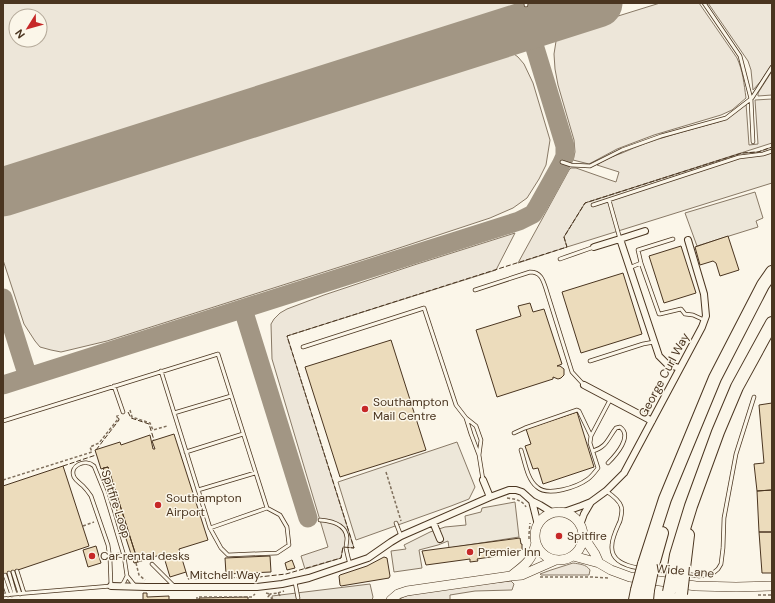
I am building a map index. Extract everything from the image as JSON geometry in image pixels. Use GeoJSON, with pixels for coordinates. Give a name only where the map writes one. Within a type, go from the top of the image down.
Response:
{"type":"FeatureCollection","features":[{"type":"Feature","properties":{"kind":"highway"},"geometry":{"type":"LineString","coordinates":[[642,595],[648,564],[681,461],[715,378],[772,272]]}},
{"type":"Feature","properties":{"kind":"highway"},"geometry":{"type":"LineString","coordinates":[[681,597],[679,567],[676,555],[691,506],[718,432],[737,388],[772,323]]}},
{"type":"Feature","properties":{"kind":"highway"},"geometry":{"type":"LineString","coordinates":[[668,596],[679,567]]}},
{"type":"Feature","properties":{"kind":"street"},"geometry":{"type":"LineString","coordinates":[[594,247],[645,232]]}},
{"type":"Feature","properties":{"kind":"street"},"geometry":{"type":"LineString","coordinates":[[620,239],[659,356],[667,364],[679,368]]}},
{"type":"Feature","properties":{"kind":"street","name":"George Curl Way"},"geometry":{"type":"LineString","coordinates":[[564,512],[591,502],[606,491],[624,473],[702,327],[706,316],[704,294],[688,240]]}},
{"type":"Feature","properties":{"kind":"street"},"geometry":{"type":"LineString","coordinates":[[584,385],[652,421]]}},
{"type":"Feature","properties":{"kind":"street"},"geometry":{"type":"LineString","coordinates":[[483,480],[490,497]]}},
{"type":"Feature","properties":{"kind":"street","name":"Mitchell Way"},"geometry":{"type":"LineString","coordinates":[[110,586],[260,586],[295,582],[368,558],[400,536],[509,490],[522,492],[532,501],[553,512]]}},
{"type":"Feature","properties":{"kind":"street"},"geometry":{"type":"LineString","coordinates":[[532,501],[538,525]]}},
{"type":"Feature","properties":{"kind":"street","name":"George Curl Way"},"geometry":{"type":"LineString","coordinates":[[580,525],[591,502]]}},
{"type":"Feature","properties":{"kind":"street"},"geometry":{"type":"LineString","coordinates":[[583,536],[582,544],[573,556],[562,560],[549,558],[543,554],[536,543],[535,537],[538,525],[542,519],[553,512],[564,512],[573,516],[577,520],[583,536],[599,563]]}},
{"type":"Feature","properties":{"kind":"street"},"geometry":{"type":"LineString","coordinates":[[433,522],[440,538]]}},
{"type":"Feature","properties":{"kind":"street"},"geometry":{"type":"LineString","coordinates":[[511,576],[528,562],[533,555],[536,543]]}},
{"type":"Feature","properties":{"kind":"street","name":"Wide Lane"},"geometry":{"type":"LineString","coordinates":[[573,556],[599,563],[611,570],[630,577],[696,586],[772,586]]}},
{"type":"Feature","properties":{"kind":"street"},"geometry":{"type":"LineString","coordinates":[[391,600],[398,594],[407,591],[511,576],[522,576],[556,560]]}},
{"type":"Feature","properties":{"kind":"lane"},"geometry":{"type":"LineString","coordinates":[[704,3],[740,56],[751,99],[753,142]]}},
{"type":"Feature","properties":{"kind":"lane"},"geometry":{"type":"LineString","coordinates":[[562,162],[571,165],[590,166],[622,150],[661,136],[726,118],[751,99],[772,67]]}},
{"type":"Feature","properties":{"kind":"lane"},"geometry":{"type":"LineString","coordinates":[[593,205],[739,157],[772,151]]}},
{"type":"Feature","properties":{"kind":"lane"},"geometry":{"type":"LineString","coordinates":[[609,200],[620,239]]}},
{"type":"Feature","properties":{"kind":"lane"},"geometry":{"type":"LineString","coordinates":[[673,239],[638,250],[641,263],[659,314],[681,308],[685,314],[704,320]]}},
{"type":"Feature","properties":{"kind":"lane"},"geometry":{"type":"LineString","coordinates":[[560,259],[594,247]]}},
{"type":"Feature","properties":{"kind":"lane"},"geometry":{"type":"LineString","coordinates":[[629,268],[641,263]]}},
{"type":"Feature","properties":{"kind":"lane"},"geometry":{"type":"LineString","coordinates":[[476,290],[530,272],[539,274],[542,277],[572,372],[584,385]]}},
{"type":"Feature","properties":{"kind":"lane"},"geometry":{"type":"LineString","coordinates":[[303,347],[424,308],[456,405],[466,418],[476,426],[481,440],[479,455]]}},
{"type":"Feature","properties":{"kind":"lane"},"geometry":{"type":"LineString","coordinates":[[590,361],[654,342]]}},
{"type":"Feature","properties":{"kind":"lane"},"geometry":{"type":"LineString","coordinates":[[3,422],[114,386],[162,371],[218,354],[267,508],[280,515],[287,527],[289,546],[277,553],[228,555],[221,548],[210,528],[162,371]]}},
{"type":"Feature","properties":{"kind":"lane"},"geometry":{"type":"LineString","coordinates":[[114,386],[123,412]]}},
{"type":"Feature","properties":{"kind":"lane"},"geometry":{"type":"LineString","coordinates":[[174,413],[231,396]]}},
{"type":"Feature","properties":{"kind":"lane"},"geometry":{"type":"LineString","coordinates":[[606,491],[617,500],[622,507],[622,516],[612,544],[612,553],[616,559],[633,567],[692,575],[705,575],[715,572],[721,564],[724,518],[736,454],[754,397]]}},
{"type":"Feature","properties":{"kind":"lane"},"geometry":{"type":"LineString","coordinates":[[521,450],[528,473],[536,487],[546,491],[562,490],[576,486],[588,479],[598,468],[590,443],[591,436],[610,400]]}},
{"type":"Feature","properties":{"kind":"lane"},"geometry":{"type":"LineString","coordinates":[[514,433],[524,428],[577,410],[579,411],[591,436]]}},
{"type":"Feature","properties":{"kind":"lane"},"geometry":{"type":"LineString","coordinates":[[466,418],[479,455],[483,480]]}},
{"type":"Feature","properties":{"kind":"lane"},"geometry":{"type":"LineString","coordinates":[[593,451],[604,446],[616,428],[620,427],[626,436],[617,453],[608,463]]}},
{"type":"Feature","properties":{"kind":"lane"},"geometry":{"type":"LineString","coordinates":[[186,452],[243,434]]}},
{"type":"Feature","properties":{"kind":"lane","name":"Spitfire Loop"},"geometry":{"type":"LineString","coordinates":[[110,586],[110,559],[108,545],[91,496],[74,477],[75,468],[78,465],[87,462],[94,466],[124,556],[127,576]]}},
{"type":"Feature","properties":{"kind":"lane"},"geometry":{"type":"LineString","coordinates":[[198,490],[255,473]]}},
{"type":"Feature","properties":{"kind":"lane"},"geometry":{"type":"LineString","coordinates":[[210,528],[267,508]]}},
{"type":"Feature","properties":{"kind":"lane"},"geometry":{"type":"LineString","coordinates":[[320,520],[333,522],[342,526],[345,530],[347,537],[347,555],[350,564]]}},
{"type":"Feature","properties":{"kind":"lane"},"geometry":{"type":"LineString","coordinates":[[396,523],[400,536]]}},
{"type":"Feature","properties":{"kind":"lane"},"geometry":{"type":"LineString","coordinates":[[110,559],[118,555],[124,556]]}},
{"type":"Feature","properties":{"kind":"lane"},"geometry":{"type":"LineString","coordinates":[[152,564],[174,586]]}},
{"type":"Feature","properties":{"kind":"lane"},"geometry":{"type":"LineString","coordinates":[[17,570],[22,594]]}},
{"type":"Feature","properties":{"kind":"lane"},"geometry":{"type":"LineString","coordinates":[[14,594],[11,573],[22,594]]}},
{"type":"Feature","properties":{"kind":"lane"},"geometry":{"type":"LineString","coordinates":[[5,574],[14,594]]}},
{"type":"Feature","properties":{"kind":"lane"},"geometry":{"type":"LineString","coordinates":[[121,586],[127,576],[135,586]]}},
{"type":"Feature","properties":{"kind":"lane"},"geometry":{"type":"LineString","coordinates":[[3,580],[8,595]]}},
{"type":"Feature","properties":{"kind":"lane"},"geometry":{"type":"LineString","coordinates":[[295,582],[298,598]]}},
{"type":"Feature","properties":{"kind":"lane","name":"Mitchell Way"},"geometry":{"type":"LineString","coordinates":[[3,595],[110,586]]}},
{"type":"Feature","properties":{"kind":"path"},"geometry":{"type":"LineString","coordinates":[[130,410],[132,417],[150,423],[153,430],[167,426]]}},
{"type":"Feature","properties":{"kind":"path"},"geometry":{"type":"LineString","coordinates":[[3,480],[92,452],[90,447],[99,443],[118,419],[116,414]]}},
{"type":"Feature","properties":{"kind":"path"},"geometry":{"type":"LineString","coordinates":[[386,472],[401,521]]}},
{"type":"Feature","properties":{"kind":"path"},"geometry":{"type":"LineString","coordinates":[[501,499],[516,499],[523,503],[527,508]]}},
{"type":"Feature","properties":{"kind":"path"},"geometry":{"type":"LineString","coordinates":[[136,563],[139,575]]}},
{"type":"Feature","properties":{"kind":"path"},"geometry":{"type":"LineString","coordinates":[[537,575],[540,577],[606,577]]}},
{"type":"Feature","properties":{"kind":"path"},"geometry":{"type":"LineString","coordinates":[[260,586],[263,592],[270,594],[278,593],[280,597]]}},
{"type":"Feature","properties":{"kind":"path"},"geometry":{"type":"LineString","coordinates":[[197,600],[197,597],[252,596],[258,592],[260,586]]}},
{"type":"Feature","properties":{"kind":"path"},"geometry":{"type":"LineString","coordinates":[[270,594],[272,599]]}},
{"type":"Feature","properties":{"kind":"path"},"geometry":{"type":"LineString","coordinates":[[268,600],[270,594]]}},
{"type":"Feature","properties":{"kind":"path"},"geometry":{"type":"LineString","coordinates":[[768,596],[772,595]]}},
{"type":"Feature","properties":{"kind":"shaded area"},"geometry":{"type":"Polygon","coordinates":[[[3,3],[521,3],[522,6],[3,171],[3,3]]]}},
{"type":"Feature","properties":{"kind":"shaded area"},"geometry":{"type":"Polygon","coordinates":[[[660,3],[699,3],[737,58],[742,73],[746,98],[732,110],[721,115],[654,135],[617,149],[589,164],[573,160],[575,152],[574,140],[558,85],[555,69],[554,54],[557,35],[660,3]]]}},
{"type":"Feature","properties":{"kind":"shaded area"},"geometry":{"type":"Polygon","coordinates":[[[708,3],[772,3],[772,64],[753,90],[751,70],[748,61],[708,3]]]}},
{"type":"Feature","properties":{"kind":"shaded area"},"geometry":{"type":"Polygon","coordinates":[[[510,51],[524,64],[533,83],[550,140],[546,165],[539,179],[527,198],[513,208],[490,218],[393,250],[107,341],[61,352],[40,347],[24,324],[3,260],[3,212],[510,51]]]}},
{"type":"Feature","properties":{"kind":"shaded area"},"geometry":{"type":"Polygon","coordinates":[[[772,71],[772,95],[758,96],[758,93],[772,71]]]}},
{"type":"Feature","properties":{"kind":"shaded area"},"geometry":{"type":"Polygon","coordinates":[[[772,99],[772,143],[585,203],[564,237],[567,247],[518,263],[571,168],[576,168],[616,182],[619,172],[597,165],[609,158],[646,144],[718,122],[725,119],[746,103],[749,145],[758,144],[755,100],[772,99]]]}},
{"type":"Feature","properties":{"kind":"shaded area"},"geometry":{"type":"Polygon","coordinates":[[[772,147],[772,183],[567,247],[564,237],[585,203],[742,153],[758,152],[772,147]]]}},
{"type":"Feature","properties":{"kind":"shaded area"},"geometry":{"type":"Polygon","coordinates":[[[755,192],[763,218],[756,221],[758,227],[697,246],[685,213],[755,192]]]}},
{"type":"Feature","properties":{"kind":"shaded area"},"geometry":{"type":"Polygon","coordinates":[[[515,233],[496,270],[287,336],[354,548],[343,547],[341,558],[305,569],[301,556],[328,547],[272,359],[271,324],[274,319],[287,309],[324,295],[515,233]]]}},
{"type":"Feature","properties":{"kind":"shaded area"},"geometry":{"type":"Polygon","coordinates":[[[457,442],[475,487],[469,499],[356,540],[338,482],[457,442]]]}},
{"type":"Feature","properties":{"kind":"shaded area"},"geometry":{"type":"Polygon","coordinates":[[[515,502],[519,537],[449,548],[448,541],[419,550],[422,568],[394,572],[391,551],[406,549],[404,545],[430,532],[445,527],[466,525],[465,516],[481,512],[482,508],[515,502]]]}},
{"type":"Feature","properties":{"kind":"shaded area"},"geometry":{"type":"Polygon","coordinates":[[[573,563],[582,565],[590,570],[589,575],[540,574],[551,570],[573,563]]]}},
{"type":"Feature","properties":{"kind":"shaded area"},"geometry":{"type":"Polygon","coordinates":[[[511,581],[514,584],[512,590],[475,591],[450,595],[450,600],[398,600],[405,596],[441,588],[511,581]]]}},
{"type":"Feature","properties":{"kind":"shaded area"},"geometry":{"type":"Polygon","coordinates":[[[370,584],[373,597],[372,600],[273,600],[272,596],[370,584]]]}},
{"type":"Feature","properties":{"kind":"building"},"geometry":{"type":"Polygon","coordinates":[[[728,236],[739,270],[720,276],[716,263],[713,261],[700,265],[695,247],[728,236]]]}},
{"type":"Feature","properties":{"kind":"building"},"geometry":{"type":"Polygon","coordinates":[[[681,246],[696,293],[664,303],[649,256],[681,246]]]}},
{"type":"Feature","properties":{"kind":"building"},"geometry":{"type":"Polygon","coordinates":[[[623,273],[642,334],[581,353],[562,292],[623,273]]]}},
{"type":"Feature","properties":{"kind":"building"},"geometry":{"type":"Polygon","coordinates":[[[530,303],[533,312],[544,309],[562,364],[557,366],[564,369],[564,375],[558,379],[553,377],[553,379],[497,397],[476,330],[521,316],[518,306],[530,303]]]}},
{"type":"Feature","properties":{"kind":"building","name":"Southampton Mail Centre"},"geometry":{"type":"Polygon","coordinates":[[[391,340],[426,450],[340,477],[305,367],[391,340]]]}},
{"type":"Feature","properties":{"kind":"building"},"geometry":{"type":"Polygon","coordinates":[[[772,403],[772,490],[757,491],[754,464],[764,463],[759,405],[772,403]]]}},
{"type":"Feature","properties":{"kind":"building"},"geometry":{"type":"Polygon","coordinates":[[[577,412],[594,467],[543,484],[538,468],[533,469],[525,446],[531,444],[526,429],[577,412]]]}},
{"type":"Feature","properties":{"kind":"building","name":"Southampton Airport"},"geometry":{"type":"Polygon","coordinates":[[[174,434],[208,540],[179,549],[186,572],[170,577],[163,554],[138,562],[108,467],[101,469],[95,450],[120,442],[121,445],[150,435],[153,449],[155,449],[152,441],[174,434]]]}},
{"type":"Feature","properties":{"kind":"building"},"geometry":{"type":"Polygon","coordinates":[[[63,466],[89,546],[3,575],[3,486],[63,466]]]}},
{"type":"Feature","properties":{"kind":"building"},"geometry":{"type":"Polygon","coordinates":[[[108,467],[138,562],[134,563],[103,468],[108,467]]]}},
{"type":"Feature","properties":{"kind":"building"},"geometry":{"type":"Polygon","coordinates":[[[772,490],[772,532],[759,532],[757,491],[772,490]]]}},
{"type":"Feature","properties":{"kind":"building"},"geometry":{"type":"Polygon","coordinates":[[[759,532],[772,532],[772,573],[762,573],[759,532]]]}},
{"type":"Feature","properties":{"kind":"building","name":"Premier Inn"},"geometry":{"type":"Polygon","coordinates":[[[520,538],[522,550],[518,551],[518,553],[477,559],[478,561],[470,562],[470,559],[426,565],[422,551],[520,538]]]}},
{"type":"Feature","properties":{"kind":"building","name":"Car rental desks"},"geometry":{"type":"Polygon","coordinates":[[[96,546],[101,563],[88,567],[83,550],[96,546]]]}},
{"type":"Feature","properties":{"kind":"building"},"geometry":{"type":"Polygon","coordinates":[[[270,556],[271,572],[226,574],[225,558],[270,556]]]}},
{"type":"Feature","properties":{"kind":"building"},"geometry":{"type":"Polygon","coordinates":[[[384,557],[387,558],[389,578],[340,585],[340,575],[367,566],[384,557]]]}},
{"type":"Feature","properties":{"kind":"building"},"geometry":{"type":"Polygon","coordinates":[[[292,560],[295,568],[287,570],[285,563],[292,560]]]}},
{"type":"Feature","properties":{"kind":"building"},"geometry":{"type":"Polygon","coordinates":[[[143,593],[147,593],[147,597],[169,596],[169,600],[143,600],[143,593]]]}},
{"type":"Feature","properties":{"kind":"building"},"geometry":{"type":"Polygon","coordinates":[[[248,597],[248,600],[199,600],[199,598],[248,597]]]}},
{"type":"Feature","properties":{"kind":"taxiway"},"geometry":{"type":"LineString","coordinates":[[3,385],[519,221],[533,214],[561,165],[565,156],[565,146],[528,25]]}},
{"type":"Feature","properties":{"kind":"taxiway"},"geometry":{"type":"LineString","coordinates":[[3,298],[28,377]]}},
{"type":"Feature","properties":{"kind":"taxiway"},"geometry":{"type":"LineString","coordinates":[[243,309],[308,518]]}},
{"type":"Feature","properties":{"kind":"runway"},"geometry":{"type":"LineString","coordinates":[[3,192],[598,3]]}},
{"type":"Feature","properties":{"kind":"fence"},"geometry":{"type":"LineString","coordinates":[[186,572],[188,579],[259,577],[286,574],[341,558],[343,547],[354,548],[287,336],[567,247],[564,237],[585,203],[742,153],[758,152],[772,147]]}},
{"type":"Feature","properties":{"kind":"fence"},"geometry":{"type":"LineString","coordinates":[[128,412],[131,418],[149,424],[154,440]]}},
{"type":"Feature","properties":{"kind":"fence"},"geometry":{"type":"LineString","coordinates":[[96,450],[119,420],[118,415]]}},
{"type":"Feature","properties":{"kind":"fence"},"geometry":{"type":"LineString","coordinates":[[63,466],[96,455]]}},
{"type":"Feature","properties":{"kind":"place","name":"Southampton Mail Centre"},"geometry":{"type":"Point","coordinates":[365,409]}},
{"type":"Feature","properties":{"kind":"place","name":"Southampton Airport"},"geometry":{"type":"Point","coordinates":[158,505]}},
{"type":"Feature","properties":{"kind":"place","name":"Spitfire"},"geometry":{"type":"Point","coordinates":[559,536]}},
{"type":"Feature","properties":{"kind":"place","name":"Premier Inn"},"geometry":{"type":"Point","coordinates":[470,552]}},
{"type":"Feature","properties":{"kind":"place","name":"Car rental desks"},"geometry":{"type":"Point","coordinates":[92,556]}}]}
